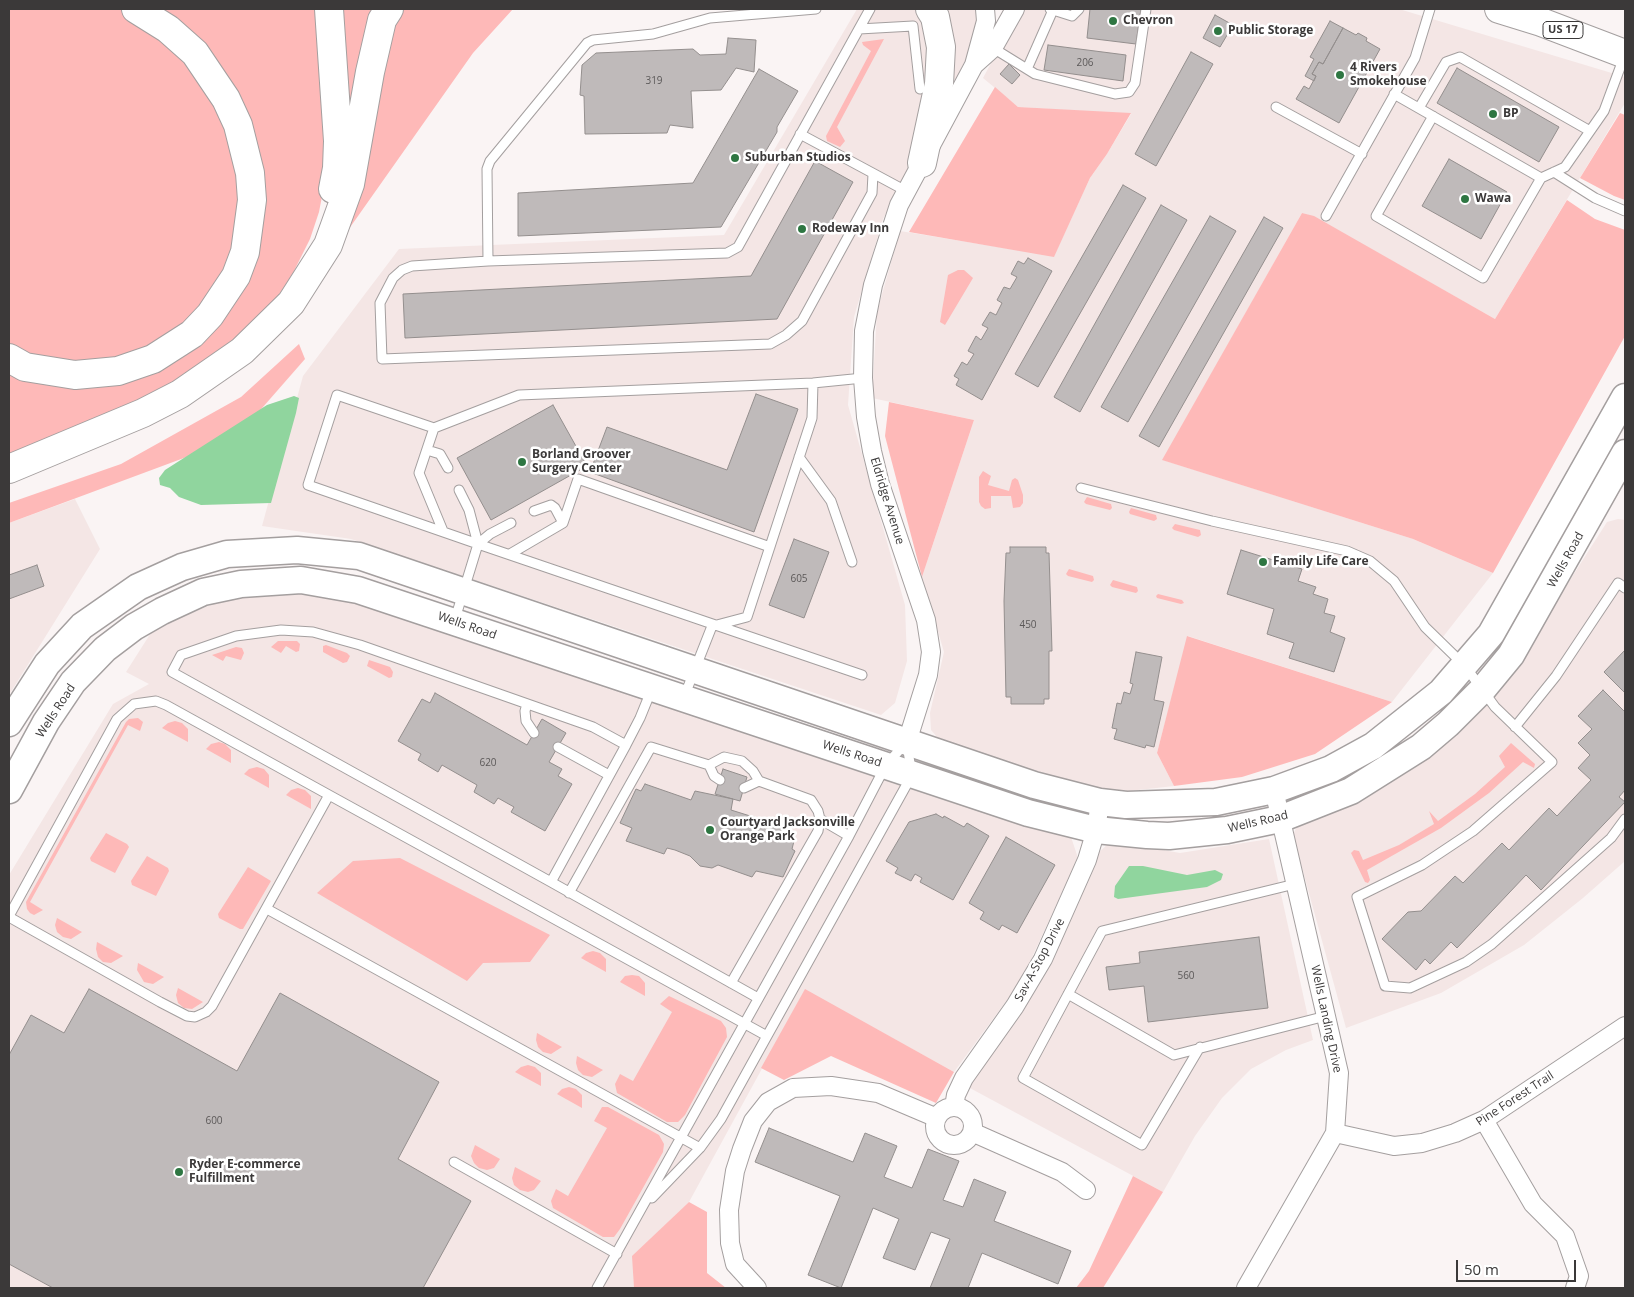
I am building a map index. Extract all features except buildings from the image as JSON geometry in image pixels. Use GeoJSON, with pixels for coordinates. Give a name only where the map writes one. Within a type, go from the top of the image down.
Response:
{"type":"FeatureCollection","features":[{"type":"Feature","properties":{"kind":"highway"},"geometry":{"type":"LineString","coordinates":[[9,358],[25,367],[75,375],[118,371],[153,360],[192,334],[210,315],[236,276],[245,252],[252,200],[250,173],[238,125],[226,99],[195,53],[168,29],[136,9]]}},
{"type":"Feature","properties":{"kind":"highway"},"geometry":{"type":"LineString","coordinates":[[291,303],[318,242],[337,168],[335,84],[329,9]]}},
{"type":"Feature","properties":{"kind":"highway"},"geometry":{"type":"LineString","coordinates":[[9,469],[143,413],[180,394],[242,351],[291,303],[328,245],[350,184],[370,72],[382,20],[389,9]]}},
{"type":"Feature","properties":{"kind":"highway"},"geometry":{"type":"LineString","coordinates":[[922,163],[940,84],[941,47],[935,18],[930,9]]}},
{"type":"Feature","properties":{"kind":"highway","name":"US 17"},"geometry":{"type":"LineString","coordinates":[[1499,9],[1541,22],[1625,54]]}},
{"type":"Feature","properties":{"kind":"main road"},"geometry":{"type":"LineString","coordinates":[[12,710],[47,664],[82,626],[138,587],[182,567],[227,554],[297,550],[359,556],[1034,785],[1100,802],[1149,805],[1216,802],[1274,790],[1331,769],[1373,746],[1441,692],[1491,634],[1625,397]]}},
{"type":"Feature","properties":{"kind":"main road","name":"Wells Road"},"geometry":{"type":"LineString","coordinates":[[9,790],[46,722],[73,682],[105,649],[134,627],[162,611],[203,592],[240,584],[301,580],[358,590],[1028,813],[1096,830],[1169,836],[1228,830],[1280,819],[1351,791],[1421,747],[1448,724],[1483,689],[1511,655],[1618,487],[1625,453]]}},
{"type":"Feature","properties":{"kind":"main road"},"geometry":{"type":"LineString","coordinates":[[1589,462],[1618,487]]}},
{"type":"Feature","properties":{"kind":"street","name":"Eldridge Avenue"},"geometry":{"type":"LineString","coordinates":[[907,742],[928,675],[931,652],[930,638],[926,620],[880,484],[866,417],[863,378],[864,331],[873,284],[899,205],[974,65],[986,21],[985,9]]}},
{"type":"Feature","properties":{"kind":"street","name":"Eldridge Avenue"},"geometry":{"type":"LineString","coordinates":[[974,65],[993,48],[1015,9]]}},
{"type":"Feature","properties":{"kind":"street","name":"Wells Landing Drive"},"geometry":{"type":"LineString","coordinates":[[1246,1288],[1335,1133],[1339,1073],[1274,790]]}},
{"type":"Feature","properties":{"kind":"street","name":"Sav-A-Stop Drive"},"geometry":{"type":"LineString","coordinates":[[954,1107],[956,1096],[964,1078],[1015,1006],[1043,959],[1065,912],[1096,830],[1100,802]]}},
{"type":"Feature","properties":{"kind":"street","name":"Pine Forest Trail"},"geometry":{"type":"LineString","coordinates":[[1335,1133],[1394,1146],[1430,1141],[1455,1134],[1484,1120],[1625,1026]]}},
{"type":"Feature","properties":{"kind":"street"},"geometry":{"type":"LineString","coordinates":[[757,1288],[735,1264],[730,1243],[729,1210],[735,1171],[745,1141],[753,1121],[768,1102],[793,1088],[831,1086],[878,1093],[937,1118]]}},
{"type":"Feature","properties":{"kind":"street"},"geometry":{"type":"LineString","coordinates":[[954,1107],[960,1108],[970,1116],[972,1132],[966,1142],[949,1145],[937,1134],[935,1129],[937,1118],[944,1110],[954,1107]]}},
{"type":"Feature","properties":{"kind":"street"},"geometry":{"type":"LineString","coordinates":[[1484,1120],[1534,1204],[1565,1236],[1579,1276],[1575,1288]]}},
{"type":"Feature","properties":{"kind":"street"},"geometry":{"type":"LineString","coordinates":[[972,1132],[1062,1172],[1086,1190]]}},
{"type":"Feature","properties":{"kind":"lane"},"geometry":{"type":"LineString","coordinates":[[488,261],[487,170],[490,162],[587,43],[593,40],[653,34],[710,18],[816,9]]}},
{"type":"Feature","properties":{"kind":"lane"},"geometry":{"type":"LineString","coordinates":[[870,9],[738,247],[727,253],[488,261],[412,266],[402,270],[393,278],[380,303],[382,359],[770,344],[786,335],[802,321],[872,193],[872,174]]}},
{"type":"Feature","properties":{"kind":"lane"},"geometry":{"type":"LineString","coordinates":[[1027,69],[1051,9],[1072,16],[1079,9]]}},
{"type":"Feature","properties":{"kind":"lane"},"geometry":{"type":"LineString","coordinates":[[993,48],[1035,74],[1116,94],[1129,92],[1135,84],[1146,9]]}},
{"type":"Feature","properties":{"kind":"lane"},"geometry":{"type":"LineString","coordinates":[[1326,216],[1415,58],[1430,9]]}},
{"type":"Feature","properties":{"kind":"lane"},"geometry":{"type":"LineString","coordinates":[[859,29],[913,26],[920,89]]}},
{"type":"Feature","properties":{"kind":"lane"},"geometry":{"type":"LineString","coordinates":[[1433,116],[1376,216],[1483,278],[1541,178],[1565,167],[1604,111],[1625,54]]}},
{"type":"Feature","properties":{"kind":"lane"},"geometry":{"type":"LineString","coordinates":[[1419,108],[1446,62],[1460,57],[1590,131]]}},
{"type":"Feature","properties":{"kind":"lane"},"geometry":{"type":"LineString","coordinates":[[1394,94],[1541,178]]}},
{"type":"Feature","properties":{"kind":"lane"},"geometry":{"type":"LineString","coordinates":[[1276,107],[1362,154]]}},
{"type":"Feature","properties":{"kind":"lane"},"geometry":{"type":"LineString","coordinates":[[800,134],[906,191]]}},
{"type":"Feature","properties":{"kind":"lane"},"geometry":{"type":"LineString","coordinates":[[1554,172],[1595,198],[1625,211]]}},
{"type":"Feature","properties":{"kind":"lane"},"geometry":{"type":"LineString","coordinates":[[862,675],[712,626],[308,485],[337,395],[434,428],[519,395],[813,383],[863,378]]}},
{"type":"Feature","properties":{"kind":"lane"},"geometry":{"type":"LineString","coordinates":[[712,626],[747,616],[812,418],[813,383]]}},
{"type":"Feature","properties":{"kind":"lane"},"geometry":{"type":"LineString","coordinates":[[434,428],[419,473],[444,531]]}},
{"type":"Feature","properties":{"kind":"lane"},"geometry":{"type":"LineString","coordinates":[[427,450],[440,454],[448,468]]}},
{"type":"Feature","properties":{"kind":"lane"},"geometry":{"type":"LineString","coordinates":[[799,457],[832,501],[852,562]]}},
{"type":"Feature","properties":{"kind":"lane"},"geometry":{"type":"LineString","coordinates":[[510,554],[563,523],[578,479],[770,546]]}},
{"type":"Feature","properties":{"kind":"lane"},"geometry":{"type":"LineString","coordinates":[[1082,488],[1212,521],[1340,549],[1364,558],[1394,581],[1429,632],[1465,666],[1495,707],[1552,762],[1474,831],[1422,864],[1357,897],[1386,986],[1410,988],[1472,958],[1492,944],[1611,838],[1625,819]]}},
{"type":"Feature","properties":{"kind":"lane"},"geometry":{"type":"LineString","coordinates":[[454,622],[478,544],[470,510],[459,490]]}},
{"type":"Feature","properties":{"kind":"lane"},"geometry":{"type":"LineString","coordinates":[[534,511],[551,505],[555,508],[563,523]]}},
{"type":"Feature","properties":{"kind":"lane"},"geometry":{"type":"LineString","coordinates":[[478,544],[490,534],[510,523]]}},
{"type":"Feature","properties":{"kind":"lane"},"geometry":{"type":"LineString","coordinates":[[1515,727],[1556,676],[1618,583],[1625,588]]}},
{"type":"Feature","properties":{"kind":"lane"},"geometry":{"type":"LineString","coordinates":[[683,699],[712,626]]}},
{"type":"Feature","properties":{"kind":"lane"},"geometry":{"type":"LineString","coordinates":[[626,745],[593,727],[360,645],[313,632],[281,630],[236,636],[181,655],[172,672],[758,998]]}},
{"type":"Feature","properties":{"kind":"lane"},"geometry":{"type":"LineString","coordinates":[[551,882],[626,745],[640,718],[652,688]]}},
{"type":"Feature","properties":{"kind":"lane"},"geometry":{"type":"LineString","coordinates":[[329,795],[212,1006],[206,1012],[195,1017],[187,1016],[167,1006],[9,916],[117,719],[134,704],[156,701],[166,705],[767,1036]]}},
{"type":"Feature","properties":{"kind":"lane"},"geometry":{"type":"LineString","coordinates":[[527,704],[525,711],[526,721],[534,733]]}},
{"type":"Feature","properties":{"kind":"lane"},"geometry":{"type":"LineString","coordinates":[[597,1288],[849,836],[886,765],[907,742]]}},
{"type":"Feature","properties":{"kind":"lane"},"geometry":{"type":"LineString","coordinates":[[643,1207],[700,1148],[721,1119],[912,775],[907,742]]}},
{"type":"Feature","properties":{"kind":"lane"},"geometry":{"type":"LineString","coordinates":[[558,747],[609,775]]}},
{"type":"Feature","properties":{"kind":"lane"},"geometry":{"type":"LineString","coordinates":[[569,893],[651,747],[709,765],[714,776],[720,780]]}},
{"type":"Feature","properties":{"kind":"lane"},"geometry":{"type":"LineString","coordinates":[[709,765],[720,758],[736,759],[748,766],[759,781],[811,800],[818,811],[820,819],[818,831],[731,983]]}},
{"type":"Feature","properties":{"kind":"lane"},"geometry":{"type":"LineString","coordinates":[[744,788],[759,781]]}},
{"type":"Feature","properties":{"kind":"lane"},"geometry":{"type":"LineString","coordinates":[[820,819],[849,836]]}},
{"type":"Feature","properties":{"kind":"lane"},"geometry":{"type":"LineString","coordinates":[[1200,1047],[1142,1145],[1023,1078],[1102,931],[1295,884]]}},
{"type":"Feature","properties":{"kind":"lane"},"geometry":{"type":"LineString","coordinates":[[267,909],[700,1148]]}},
{"type":"Feature","properties":{"kind":"lane"},"geometry":{"type":"LineString","coordinates":[[1068,994],[1174,1055],[1326,1016]]}},
{"type":"Feature","properties":{"kind":"lane"},"geometry":{"type":"LineString","coordinates":[[454,1162],[616,1254]]}},
{"type":"Feature","properties":{"kind":"shaded area"},"geometry":{"type":"Polygon","coordinates":[[[9,9],[124,9],[153,25],[212,91],[240,169],[239,239],[212,298],[166,340],[108,363],[41,360],[9,348],[9,9]]]}},
{"type":"Feature","properties":{"kind":"shaded area"},"geometry":{"type":"Polygon","coordinates":[[[148,9],[319,9],[327,100],[325,181],[319,212],[310,239],[293,273],[275,301],[208,369],[9,463],[9,367],[98,381],[233,295],[249,137],[148,9]]]}},
{"type":"Feature","properties":{"kind":"shaded area"},"geometry":{"type":"Polygon","coordinates":[[[336,9],[513,9],[473,53],[339,243],[336,9]]]}},
{"type":"Feature","properties":{"kind":"shaded area"},"geometry":{"type":"Polygon","coordinates":[[[857,9],[992,9],[883,219],[854,317],[848,405],[905,605],[907,661],[895,703],[881,715],[351,539],[262,526],[303,376],[399,249],[724,235],[857,9]]]}},
{"type":"Feature","properties":{"kind":"shaded area"},"geometry":{"type":"Polygon","coordinates":[[[1020,9],[1399,9],[1625,77],[1625,103],[1495,319],[1314,217],[1302,213],[1163,460],[1413,539],[1493,573],[1392,702],[1188,636],[1157,753],[1174,786],[1120,792],[1058,784],[942,743],[931,730],[930,713],[944,652],[922,577],[974,420],[872,398],[877,312],[900,231],[1054,256],[1090,178],[1131,114],[1018,107],[983,78],[1020,9]]]}},
{"type":"Feature","properties":{"kind":"shaded area"},"geometry":{"type":"Polygon","coordinates":[[[884,39],[837,127],[845,141],[840,147],[827,141],[826,136],[871,51],[862,42],[884,39]]]}},
{"type":"Feature","properties":{"kind":"shaded area"},"geometry":{"type":"Polygon","coordinates":[[[995,87],[1018,107],[1131,113],[1107,154],[1090,178],[1054,257],[909,232],[995,87]]]}},
{"type":"Feature","properties":{"kind":"shaded area"},"geometry":{"type":"Polygon","coordinates":[[[1620,113],[1625,115],[1625,200],[1580,178],[1620,113]]]}},
{"type":"Feature","properties":{"kind":"shaded area"},"geometry":{"type":"Polygon","coordinates":[[[1567,200],[1595,219],[1625,230],[1625,336],[1493,573],[1413,539],[1162,460],[1302,213],[1314,216],[1495,319],[1567,200]]]}},
{"type":"Feature","properties":{"kind":"shaded area"},"geometry":{"type":"Polygon","coordinates":[[[958,270],[964,270],[973,278],[945,325],[940,322],[948,275],[958,270]]]}},
{"type":"Feature","properties":{"kind":"shaded area"},"geometry":{"type":"Polygon","coordinates":[[[299,344],[305,359],[235,439],[9,523],[9,503],[121,464],[241,397],[299,344]]]}},
{"type":"Feature","properties":{"kind":"shaded area"},"geometry":{"type":"Polygon","coordinates":[[[294,396],[299,398],[296,413],[271,503],[201,505],[179,497],[170,488],[160,485],[159,478],[165,470],[267,405],[294,396]]]}},
{"type":"Feature","properties":{"kind":"shaded area"},"geometry":{"type":"Polygon","coordinates":[[[889,402],[974,420],[922,577],[885,436],[889,402]]]}},
{"type":"Feature","properties":{"kind":"shaded area"},"geometry":{"type":"Polygon","coordinates":[[[983,471],[991,476],[988,485],[1009,491],[1012,480],[1015,478],[1018,480],[1023,495],[1023,503],[1020,507],[1013,508],[1011,496],[991,496],[991,508],[985,509],[981,506],[979,502],[979,477],[983,471]]]}},
{"type":"Feature","properties":{"kind":"shaded area"},"geometry":{"type":"Polygon","coordinates":[[[1087,497],[1111,504],[1112,508],[1110,510],[1086,504],[1084,502],[1087,497]]]}},
{"type":"Feature","properties":{"kind":"shaded area"},"geometry":{"type":"Polygon","coordinates":[[[75,499],[100,549],[9,695],[9,523],[75,499]]]}},
{"type":"Feature","properties":{"kind":"shaded area"},"geometry":{"type":"Polygon","coordinates":[[[1131,508],[1156,515],[1157,519],[1154,521],[1130,514],[1131,508]]]}},
{"type":"Feature","properties":{"kind":"shaded area"},"geometry":{"type":"Polygon","coordinates":[[[1618,519],[1625,520],[1625,861],[1583,898],[1524,945],[1441,993],[1346,1028],[1293,835],[1298,824],[1505,682],[1607,522],[1618,519]]]}},
{"type":"Feature","properties":{"kind":"shaded area"},"geometry":{"type":"Polygon","coordinates":[[[1175,524],[1200,530],[1201,535],[1198,537],[1174,530],[1172,528],[1175,524]]]}},
{"type":"Feature","properties":{"kind":"shaded area"},"geometry":{"type":"Polygon","coordinates":[[[1069,569],[1093,576],[1094,580],[1092,582],[1068,576],[1066,574],[1069,569]]]}},
{"type":"Feature","properties":{"kind":"shaded area"},"geometry":{"type":"Polygon","coordinates":[[[1113,580],[1137,587],[1138,591],[1136,593],[1112,587],[1110,585],[1113,580]]]}},
{"type":"Feature","properties":{"kind":"shaded area"},"geometry":{"type":"Polygon","coordinates":[[[296,592],[352,598],[1071,837],[1078,858],[1021,981],[954,1072],[805,990],[689,1202],[633,1256],[634,1288],[9,1288],[9,875],[113,704],[149,684],[126,672],[154,628],[223,600],[296,592]]]}},
{"type":"Feature","properties":{"kind":"shaded area"},"geometry":{"type":"Polygon","coordinates":[[[1158,594],[1182,600],[1184,603],[1181,604],[1157,598],[1158,594]]]}},
{"type":"Feature","properties":{"kind":"shaded area"},"geometry":{"type":"Polygon","coordinates":[[[1187,636],[1392,702],[1315,754],[1242,777],[1174,786],[1157,753],[1187,636]]]}},
{"type":"Feature","properties":{"kind":"shaded area"},"geometry":{"type":"Polygon","coordinates":[[[278,641],[297,641],[300,644],[299,651],[296,652],[286,646],[281,653],[271,647],[278,641]]]}},
{"type":"Feature","properties":{"kind":"shaded area"},"geometry":{"type":"Polygon","coordinates":[[[326,645],[347,653],[350,656],[347,662],[343,663],[323,652],[323,646],[326,645]]]}},
{"type":"Feature","properties":{"kind":"shaded area"},"geometry":{"type":"Polygon","coordinates":[[[236,647],[242,648],[244,653],[241,660],[226,656],[223,661],[212,655],[236,647]]]}},
{"type":"Feature","properties":{"kind":"shaded area"},"geometry":{"type":"Polygon","coordinates":[[[369,660],[390,667],[393,672],[392,677],[389,678],[367,666],[369,660]]]}},
{"type":"Feature","properties":{"kind":"shaded area"},"geometry":{"type":"Polygon","coordinates":[[[138,718],[143,722],[140,731],[128,725],[30,902],[43,910],[34,915],[30,913],[26,902],[126,722],[129,719],[138,718]]]}},
{"type":"Feature","properties":{"kind":"shaded area"},"geometry":{"type":"Polygon","coordinates":[[[175,721],[182,723],[188,729],[188,742],[162,728],[168,723],[175,721]]]}},
{"type":"Feature","properties":{"kind":"shaded area"},"geometry":{"type":"Polygon","coordinates":[[[219,742],[225,744],[231,750],[231,763],[206,749],[211,744],[219,742]]]}},
{"type":"Feature","properties":{"kind":"shaded area"},"geometry":{"type":"Polygon","coordinates":[[[1511,743],[1535,764],[1534,768],[1523,762],[1489,793],[1441,828],[1367,870],[1370,880],[1368,883],[1365,882],[1351,853],[1354,850],[1359,851],[1363,860],[1399,845],[1434,824],[1429,811],[1438,821],[1475,794],[1505,767],[1499,756],[1511,743]]]}},
{"type":"Feature","properties":{"kind":"shaded area"},"geometry":{"type":"Polygon","coordinates":[[[257,767],[264,769],[269,775],[269,788],[244,774],[249,769],[257,767]]]}},
{"type":"Feature","properties":{"kind":"shaded area"},"geometry":{"type":"Polygon","coordinates":[[[298,788],[305,790],[311,796],[311,809],[286,795],[291,790],[298,788]]]}},
{"type":"Feature","properties":{"kind":"shaded area"},"geometry":{"type":"Polygon","coordinates":[[[106,833],[127,844],[129,847],[115,873],[91,861],[90,858],[106,833]]]}},
{"type":"Feature","properties":{"kind":"shaded area"},"geometry":{"type":"Polygon","coordinates":[[[1269,839],[1313,1040],[1286,1050],[1251,1069],[1222,1098],[1195,1136],[1163,1192],[968,1087],[1098,853],[1107,845],[1118,842],[1180,853],[1269,839]]]}},
{"type":"Feature","properties":{"kind":"shaded area"},"geometry":{"type":"Polygon","coordinates":[[[147,856],[168,868],[169,871],[156,896],[132,885],[131,881],[147,856]]]}},
{"type":"Feature","properties":{"kind":"shaded area"},"geometry":{"type":"Polygon","coordinates":[[[400,858],[550,935],[530,962],[483,963],[467,981],[317,893],[353,861],[400,858]]]}},
{"type":"Feature","properties":{"kind":"shaded area"},"geometry":{"type":"Polygon","coordinates":[[[1129,866],[1143,866],[1187,875],[1215,870],[1223,874],[1221,880],[1207,887],[1118,899],[1114,897],[1115,886],[1129,866]]]}},
{"type":"Feature","properties":{"kind":"shaded area"},"geometry":{"type":"Polygon","coordinates":[[[248,867],[271,881],[243,929],[240,929],[219,918],[218,914],[248,867]]]}},
{"type":"Feature","properties":{"kind":"shaded area"},"geometry":{"type":"Polygon","coordinates":[[[57,918],[82,932],[71,939],[63,937],[57,932],[55,925],[57,918]]]}},
{"type":"Feature","properties":{"kind":"shaded area"},"geometry":{"type":"Polygon","coordinates":[[[97,942],[123,956],[111,963],[103,962],[98,957],[97,942]]]}},
{"type":"Feature","properties":{"kind":"shaded area"},"geometry":{"type":"Polygon","coordinates":[[[593,951],[600,953],[606,959],[606,972],[581,958],[586,953],[593,951]]]}},
{"type":"Feature","properties":{"kind":"shaded area"},"geometry":{"type":"Polygon","coordinates":[[[138,963],[164,977],[153,984],[144,982],[137,970],[138,963]]]}},
{"type":"Feature","properties":{"kind":"shaded area"},"geometry":{"type":"Polygon","coordinates":[[[625,976],[639,976],[645,983],[645,996],[620,982],[625,976]]]}},
{"type":"Feature","properties":{"kind":"shaded area"},"geometry":{"type":"Polygon","coordinates":[[[178,988],[203,1002],[192,1009],[184,1008],[178,1003],[176,995],[178,988]]]}},
{"type":"Feature","properties":{"kind":"shaded area"},"geometry":{"type":"Polygon","coordinates":[[[805,989],[954,1072],[936,1103],[831,1056],[784,1080],[761,1068],[805,989]]]}},
{"type":"Feature","properties":{"kind":"shaded area"},"geometry":{"type":"Polygon","coordinates":[[[669,996],[721,1021],[726,1028],[727,1037],[685,1115],[678,1122],[667,1122],[617,1093],[615,1084],[620,1074],[633,1081],[672,1012],[660,1004],[669,996]]]}},
{"type":"Feature","properties":{"kind":"shaded area"},"geometry":{"type":"Polygon","coordinates":[[[537,1033],[562,1047],[551,1054],[543,1052],[538,1047],[537,1033]]]}},
{"type":"Feature","properties":{"kind":"shaded area"},"geometry":{"type":"Polygon","coordinates":[[[577,1056],[603,1070],[592,1077],[583,1075],[578,1070],[577,1056]]]}},
{"type":"Feature","properties":{"kind":"shaded area"},"geometry":{"type":"Polygon","coordinates":[[[528,1065],[535,1067],[541,1073],[541,1086],[515,1072],[521,1067],[528,1065]]]}},
{"type":"Feature","properties":{"kind":"shaded area"},"geometry":{"type":"Polygon","coordinates":[[[569,1087],[576,1089],[582,1095],[582,1108],[557,1094],[562,1089],[569,1087]]]}},
{"type":"Feature","properties":{"kind":"shaded area"},"geometry":{"type":"Polygon","coordinates":[[[602,1107],[608,1107],[659,1135],[664,1144],[663,1152],[614,1237],[603,1237],[553,1208],[551,1201],[556,1189],[568,1196],[607,1128],[594,1121],[602,1107]]]}},
{"type":"Feature","properties":{"kind":"shaded area"},"geometry":{"type":"Polygon","coordinates":[[[475,1145],[500,1159],[494,1168],[487,1170],[479,1168],[474,1163],[471,1156],[475,1145]]]}},
{"type":"Feature","properties":{"kind":"shaded area"},"geometry":{"type":"Polygon","coordinates":[[[515,1167],[541,1181],[534,1190],[528,1192],[520,1190],[514,1185],[512,1178],[515,1167]]]}},
{"type":"Feature","properties":{"kind":"shaded area"},"geometry":{"type":"Polygon","coordinates":[[[1133,1176],[1163,1192],[1103,1288],[1076,1288],[1089,1271],[1133,1176]]]}},
{"type":"Feature","properties":{"kind":"shaded area"},"geometry":{"type":"Polygon","coordinates":[[[689,1202],[707,1212],[707,1273],[726,1288],[634,1288],[632,1256],[689,1202]]]}},
{"type":"Feature","properties":{"kind":"place","name":"Chevron"},"geometry":{"type":"Point","coordinates":[1113,21]}},
{"type":"Feature","properties":{"kind":"place","name":"Public Storage"},"geometry":{"type":"Point","coordinates":[1218,31]}},
{"type":"Feature","properties":{"kind":"place","name":"4 Rivers Smokehouse"},"geometry":{"type":"Point","coordinates":[1340,75]}},
{"type":"Feature","properties":{"kind":"place","name":"BP"},"geometry":{"type":"Point","coordinates":[1493,114]}},
{"type":"Feature","properties":{"kind":"place","name":"Suburban Studios"},"geometry":{"type":"Point","coordinates":[735,158]}},
{"type":"Feature","properties":{"kind":"place","name":"Wawa"},"geometry":{"type":"Point","coordinates":[1465,199]}},
{"type":"Feature","properties":{"kind":"place","name":"Rodeway Inn"},"geometry":{"type":"Point","coordinates":[802,229]}},
{"type":"Feature","properties":{"kind":"place","name":"Borland Groover Surgery Center"},"geometry":{"type":"Point","coordinates":[522,462]}},
{"type":"Feature","properties":{"kind":"place","name":"Family Life Care"},"geometry":{"type":"Point","coordinates":[1263,562]}},
{"type":"Feature","properties":{"kind":"place","name":"Courtyard Jacksonville Orange Park"},"geometry":{"type":"Point","coordinates":[710,830]}},
{"type":"Feature","properties":{"kind":"place","name":"Ryder E-commerce Fulfillment"},"geometry":{"type":"Point","coordinates":[179,1172]}}]}
